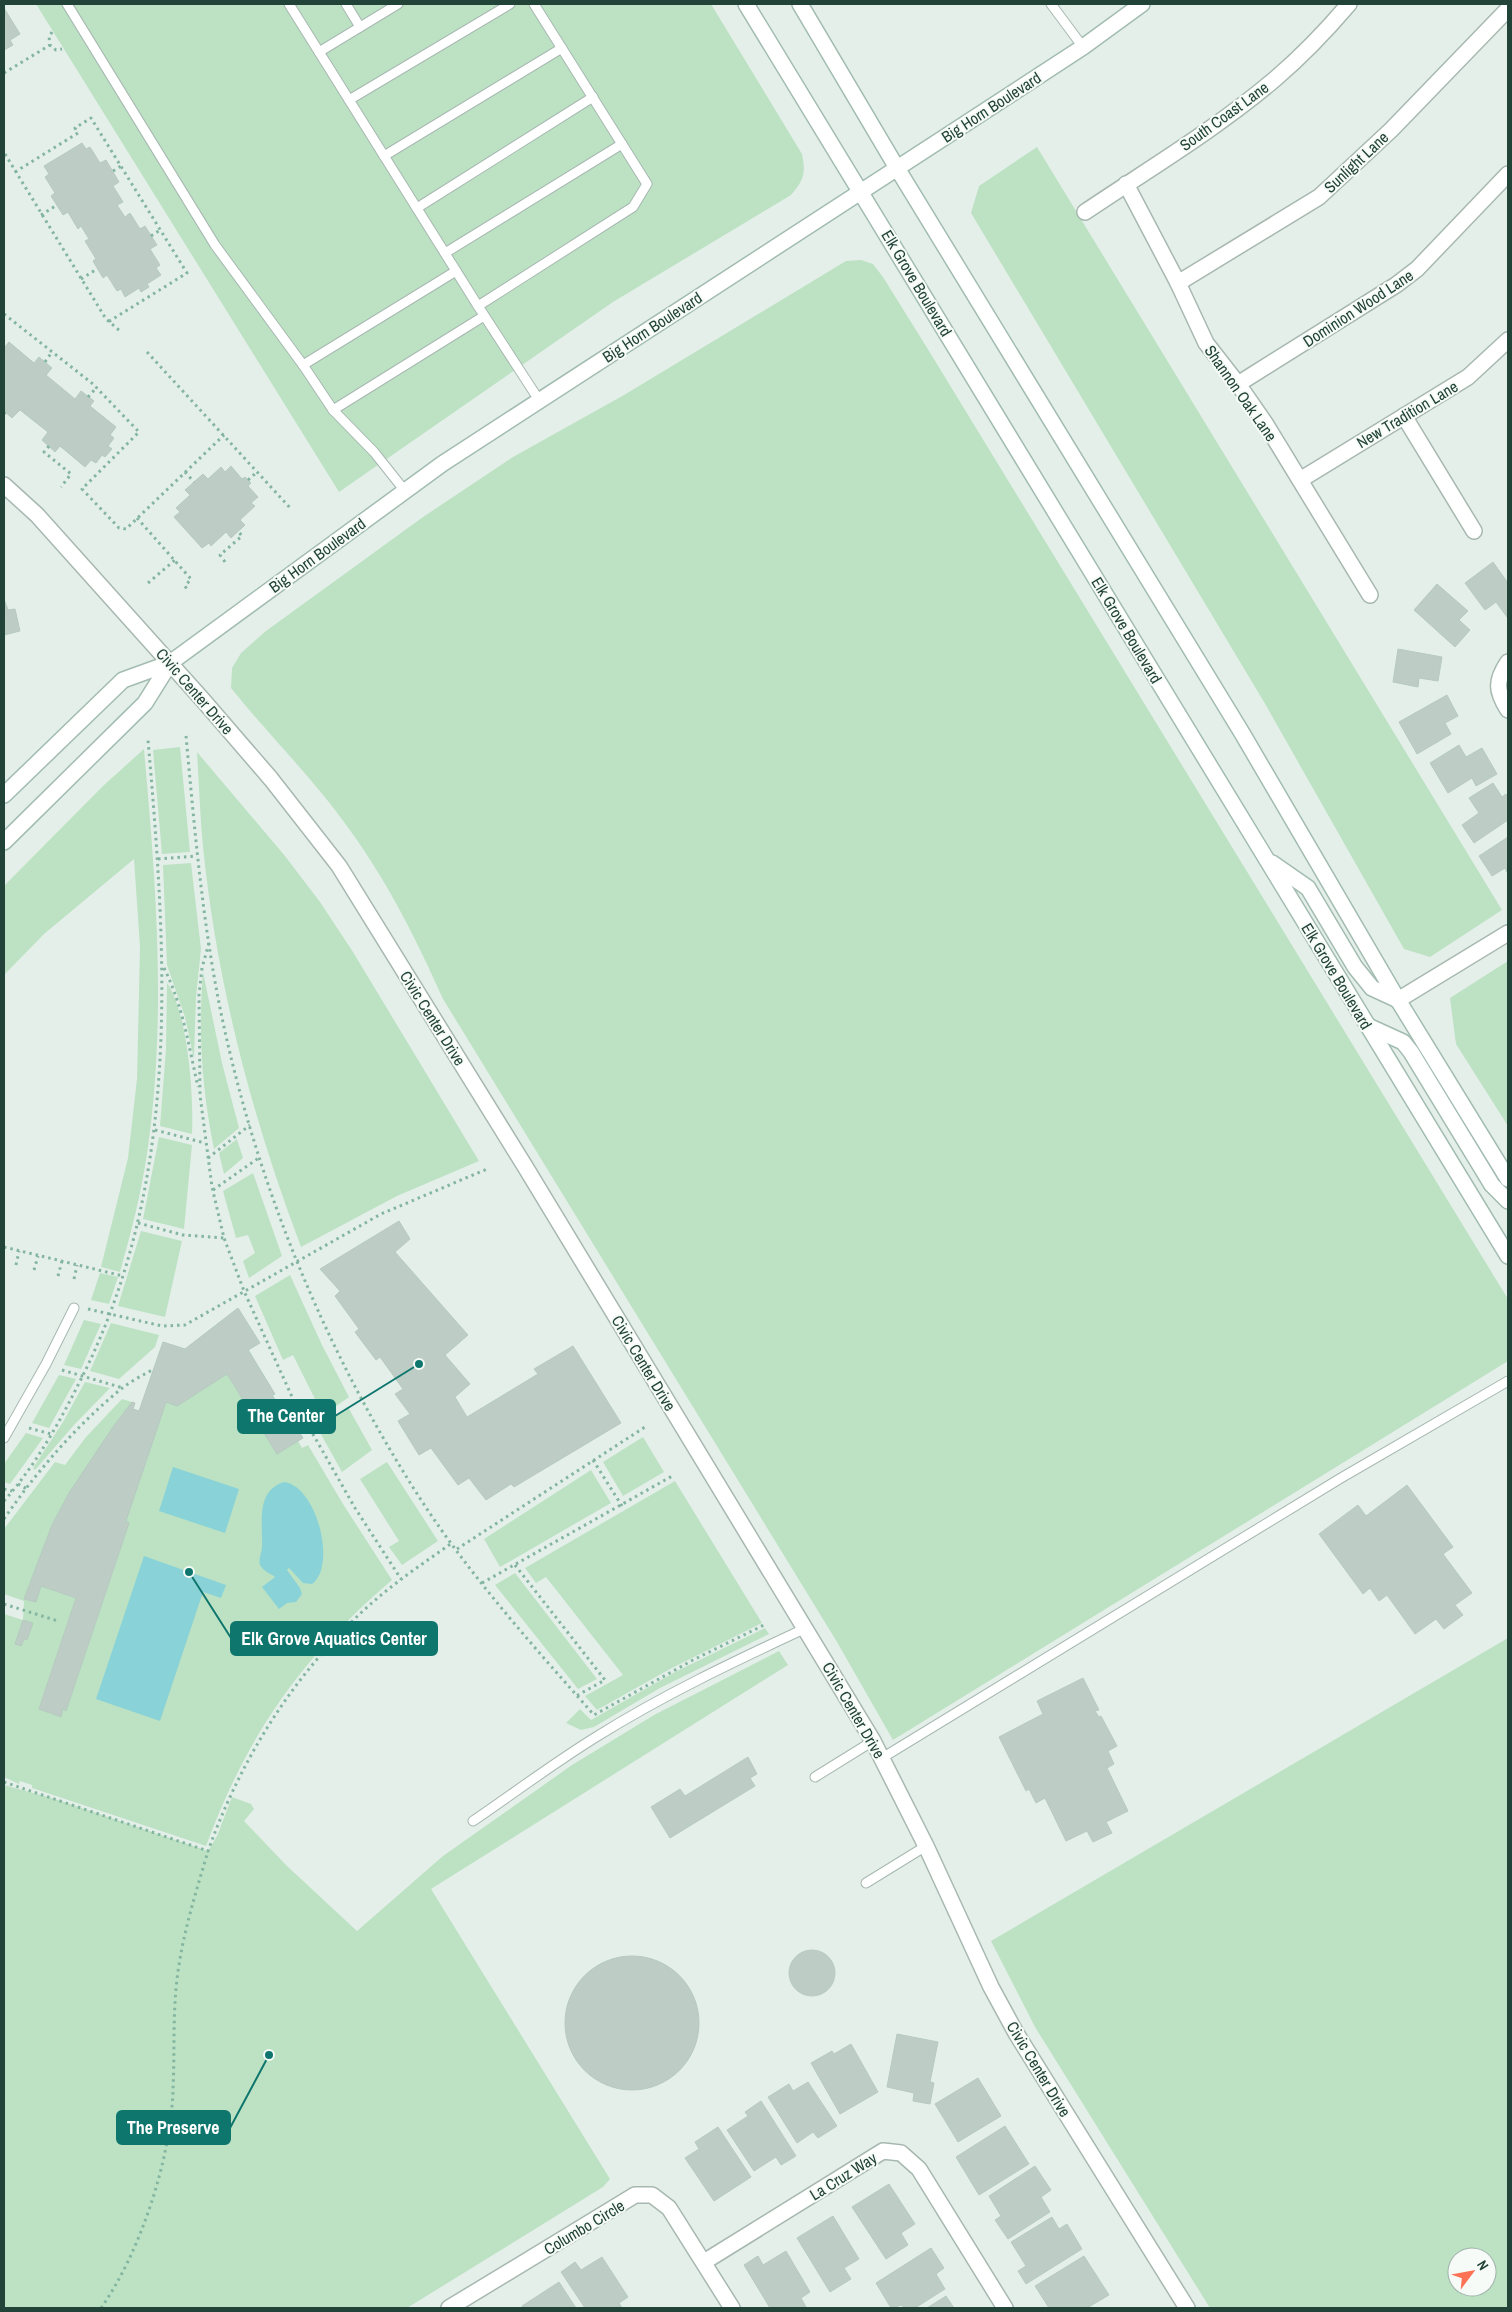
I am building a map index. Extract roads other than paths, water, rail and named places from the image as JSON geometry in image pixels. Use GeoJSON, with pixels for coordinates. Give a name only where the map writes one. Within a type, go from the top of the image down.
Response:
{"type":"FeatureCollection","features":[{"type":"Feature","properties":{"kind":"street","name":"Elk Grove Boulevard"},"geometry":{"type":"LineString","coordinates":[[746,4],[1508,1256]]}},
{"type":"Feature","properties":{"kind":"street"},"geometry":{"type":"LineString","coordinates":[[800,4],[897,168],[1232,716],[1398,1000],[1508,1179]]}},
{"type":"Feature","properties":{"kind":"street","name":"Big Horn Boulevard"},"geometry":{"type":"LineString","coordinates":[[4,796],[123,680],[170,663],[442,464],[862,192],[1082,47],[1142,4]]}},
{"type":"Feature","properties":{"kind":"street","name":"South Coast Lane"},"geometry":{"type":"LineString","coordinates":[[1086,212],[1226,116],[1274,80],[1317,41],[1350,4]]}},
{"type":"Feature","properties":{"kind":"street","name":"Sunlight Lane"},"geometry":{"type":"LineString","coordinates":[[1178,283],[1319,197],[1391,130],[1508,9]]}},
{"type":"Feature","properties":{"kind":"street","name":"Dominion Wood Lane"},"geometry":{"type":"LineString","coordinates":[[1238,384],[1396,285],[1417,269],[1508,174]]}},
{"type":"Feature","properties":{"kind":"street","name":"Shannon Oak Lane"},"geometry":{"type":"LineString","coordinates":[[1126,184],[1178,283],[1206,343],[1238,384],[1300,480],[1370,595]]}},
{"type":"Feature","properties":{"kind":"street","name":"New Tradition Lane"},"geometry":{"type":"LineString","coordinates":[[1300,480],[1468,377],[1506,347]]}},
{"type":"Feature","properties":{"kind":"street"},"geometry":{"type":"LineString","coordinates":[[1404,416],[1474,531]]}},
{"type":"Feature","properties":{"kind":"street","name":"Civic Center Drive"},"geometry":{"type":"LineString","coordinates":[[4,485],[36,515],[170,663],[271,779],[338,866],[806,1628],[873,1741],[926,1846],[991,1987],[1016,2033],[1187,2308]]}},
{"type":"Feature","properties":{"kind":"street"},"geometry":{"type":"LineString","coordinates":[[1508,662],[1499,681],[1498,694],[1508,710]]}},
{"type":"Feature","properties":{"kind":"street","name":"Big Horn Boulevard"},"geometry":{"type":"LineString","coordinates":[[4,842],[146,703],[170,663]]}},
{"type":"Feature","properties":{"kind":"street"},"geometry":{"type":"LineString","coordinates":[[1266,859],[1308,888],[1355,967],[1372,988],[1398,1000]]}},
{"type":"Feature","properties":{"kind":"street"},"geometry":{"type":"LineString","coordinates":[[1398,1000],[1508,933]]}},
{"type":"Feature","properties":{"kind":"street"},"geometry":{"type":"LineString","coordinates":[[1368,1026],[1403,1042],[1492,1185],[1508,1201]]}},
{"type":"Feature","properties":{"kind":"street","name":"La Cruz Way"},"geometry":{"type":"LineString","coordinates":[[704,2262],[883,2151],[901,2153],[919,2169],[1005,2308]]}},
{"type":"Feature","properties":{"kind":"street","name":"Columbo Circle"},"geometry":{"type":"LineString","coordinates":[[449,2308],[635,2195],[652,2195],[669,2208],[732,2308]]}},
{"type":"Feature","properties":{"kind":"lane"},"geometry":{"type":"LineString","coordinates":[[67,4],[215,245],[303,365],[333,410],[374,452],[405,491]]}},
{"type":"Feature","properties":{"kind":"lane"},"geometry":{"type":"LineString","coordinates":[[289,4],[484,316],[539,400]]}},
{"type":"Feature","properties":{"kind":"lane"},"geometry":{"type":"LineString","coordinates":[[346,4],[360,26]]}},
{"type":"Feature","properties":{"kind":"lane"},"geometry":{"type":"LineString","coordinates":[[319,52],[398,4]]}},
{"type":"Feature","properties":{"kind":"lane"},"geometry":{"type":"LineString","coordinates":[[349,100],[510,4]]}},
{"type":"Feature","properties":{"kind":"lane"},"geometry":{"type":"LineString","coordinates":[[478,306],[633,207],[647,184],[534,4]]}},
{"type":"Feature","properties":{"kind":"lane"},"geometry":{"type":"LineString","coordinates":[[1051,4],[1082,47]]}},
{"type":"Feature","properties":{"kind":"lane"},"geometry":{"type":"LineString","coordinates":[[384,156],[562,48]]}},
{"type":"Feature","properties":{"kind":"lane"},"geometry":{"type":"LineString","coordinates":[[417,208],[593,97]]}},
{"type":"Feature","properties":{"kind":"lane"},"geometry":{"type":"LineString","coordinates":[[445,253],[622,144]]}},
{"type":"Feature","properties":{"kind":"lane"},"geometry":{"type":"LineString","coordinates":[[303,365],[456,271]]}},
{"type":"Feature","properties":{"kind":"lane"},"geometry":{"type":"LineString","coordinates":[[333,410],[484,316]]}},
{"type":"Feature","properties":{"kind":"lane"},"geometry":{"type":"LineString","coordinates":[[4,1438],[46,1364],[74,1308]]}},
{"type":"Feature","properties":{"kind":"lane"},"geometry":{"type":"LineString","coordinates":[[882,1758],[1341,1478],[1508,1381]]}},
{"type":"Feature","properties":{"kind":"lane"},"geometry":{"type":"LineString","coordinates":[[473,1821],[596,1737],[658,1701],[806,1628]]}},
{"type":"Feature","properties":{"kind":"lane"},"geometry":{"type":"LineString","coordinates":[[815,1778],[873,1741]]}},
{"type":"Feature","properties":{"kind":"lane"},"geometry":{"type":"LineString","coordinates":[[866,1883],[926,1846]]}},
{"type":"Feature","properties":{"kind":"water"},"geometry":{"type":"Polygon","coordinates":[[[173,1467],[239,1489],[225,1533],[159,1511],[173,1467]]]}},
{"type":"Feature","properties":{"kind":"water"},"geometry":{"type":"Polygon","coordinates":[[[284,1482],[296,1487],[306,1497],[314,1511],[320,1528],[323,1561],[319,1575],[312,1584],[303,1583],[289,1568],[287,1570],[302,1594],[296,1602],[287,1603],[279,1609],[262,1587],[275,1577],[263,1569],[259,1560],[262,1549],[262,1518],[265,1500],[268,1493],[275,1486],[284,1482]]]}},
{"type":"Feature","properties":{"kind":"water"},"geometry":{"type":"Polygon","coordinates":[[[144,1556],[226,1585],[221,1598],[203,1592],[160,1721],[96,1699],[144,1556]]]}},
{"type":"Feature","properties":{"kind":"place","name":"The Center"},"geometry":{"type":"Point","coordinates":[419,1364]}},
{"type":"Feature","properties":{"kind":"place","name":"Elk Grove Aquatics Center"},"geometry":{"type":"Point","coordinates":[189,1572]}},
{"type":"Feature","properties":{"kind":"place","name":"The Preserve"},"geometry":{"type":"Point","coordinates":[269,2055]}}]}
